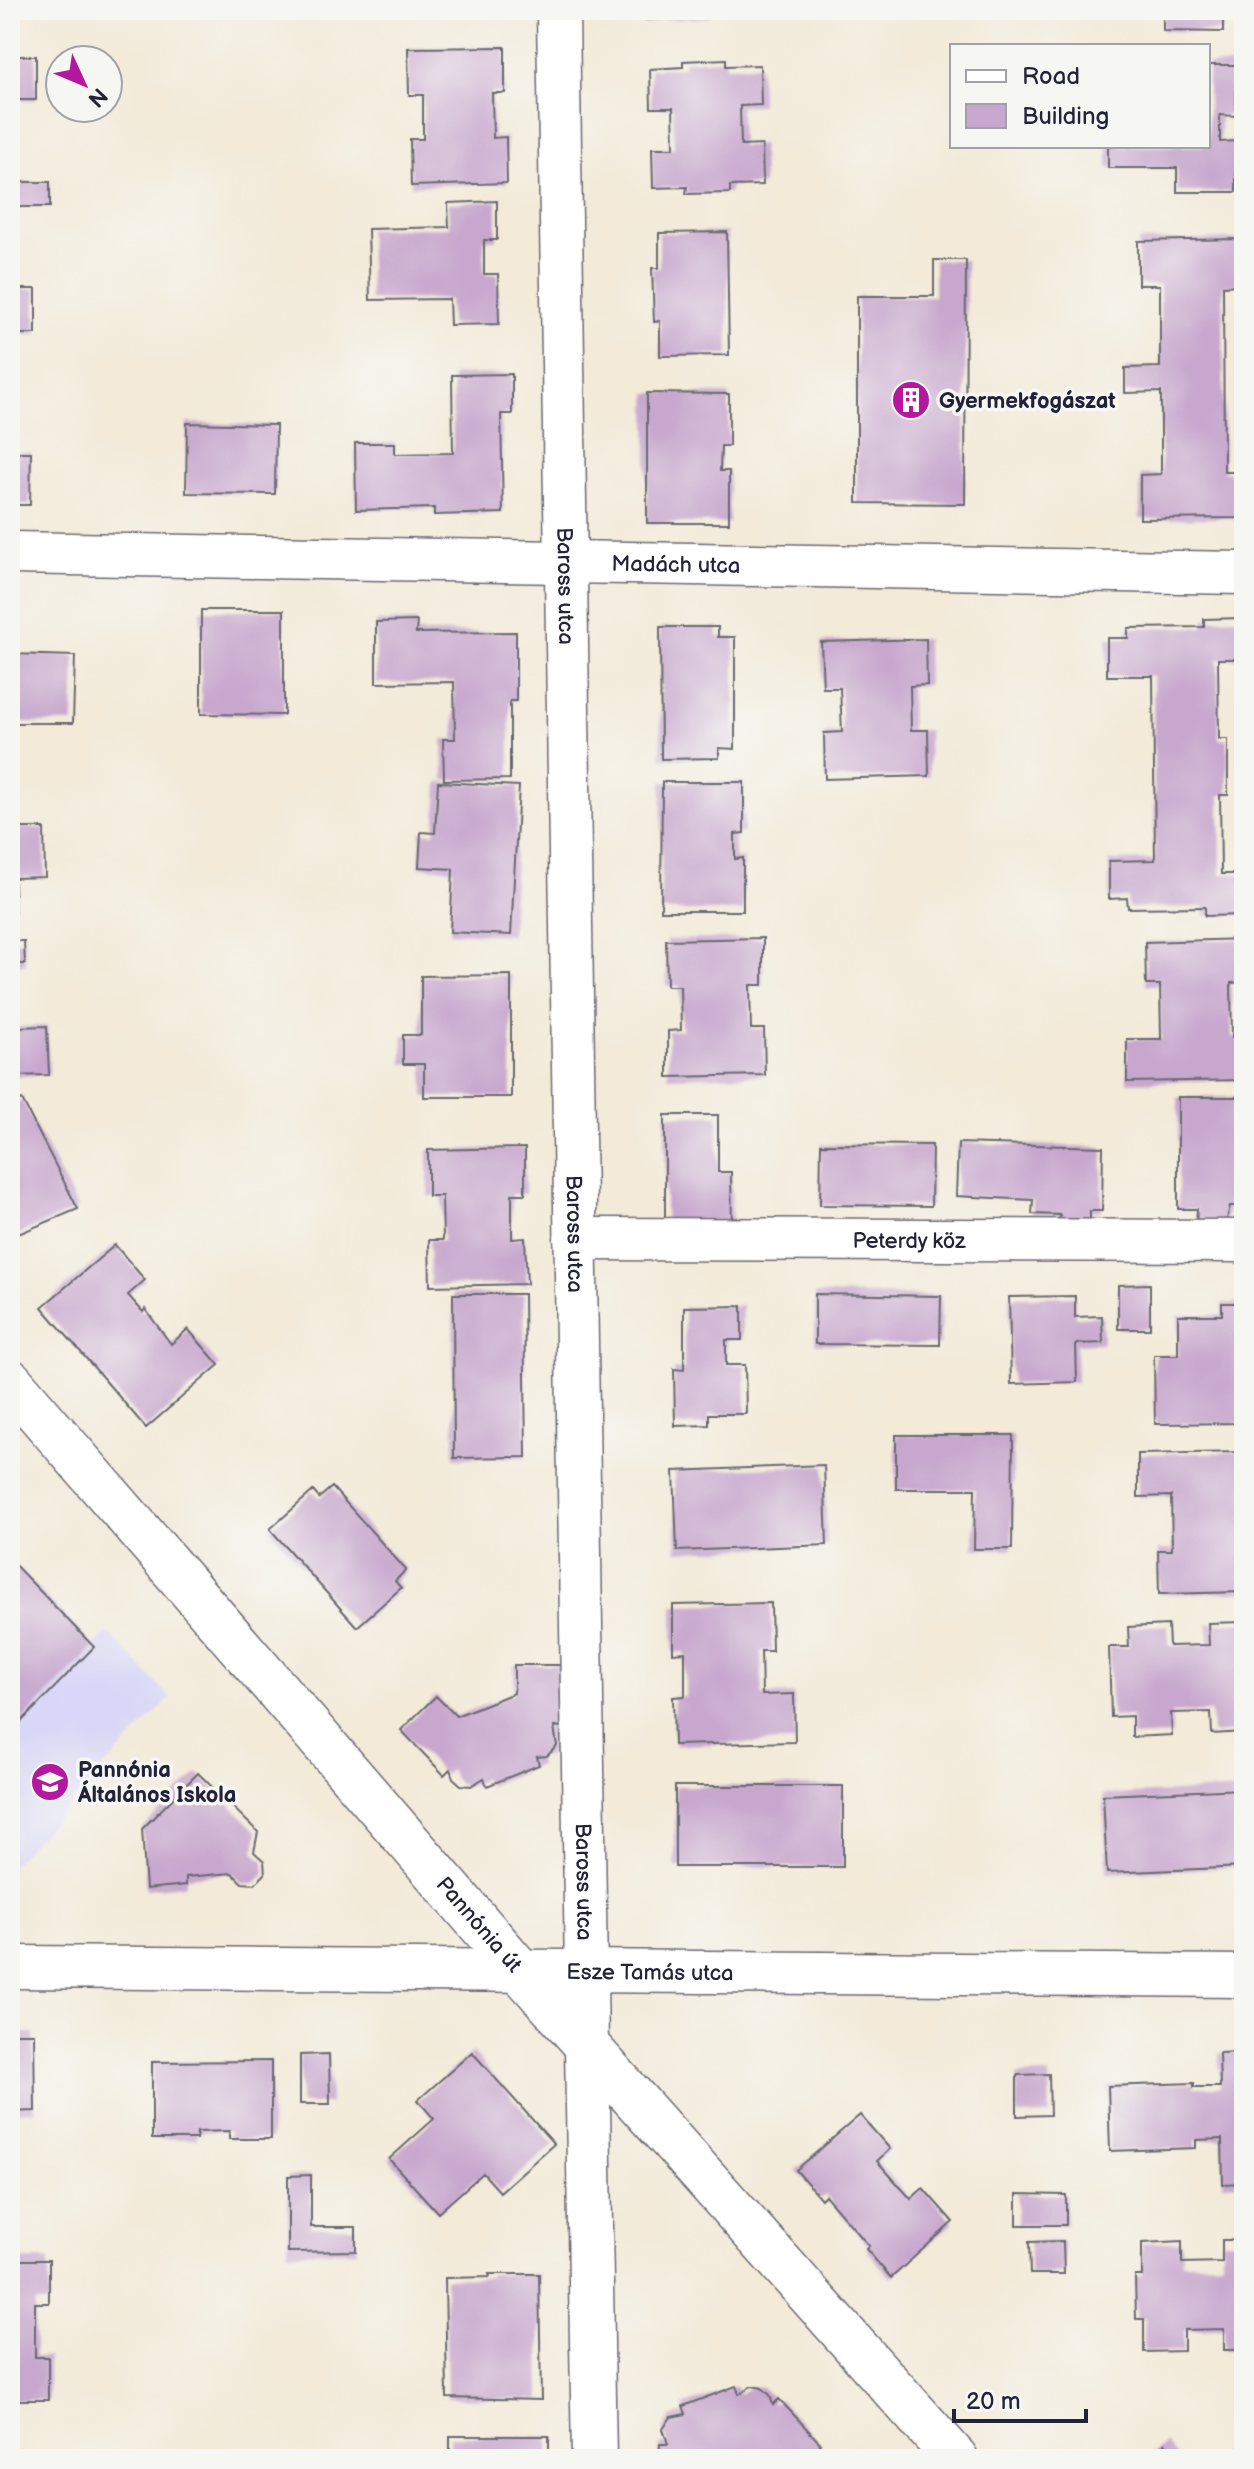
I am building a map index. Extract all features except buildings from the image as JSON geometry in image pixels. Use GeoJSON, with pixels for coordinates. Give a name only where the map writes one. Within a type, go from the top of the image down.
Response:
{"type":"FeatureCollection","features":[{"type":"Feature","properties":{"kind":"street","name":"Baross utca"},"geometry":{"type":"LineString","coordinates":[[558,10],[594,2459]]}},
{"type":"Feature","properties":{"kind":"street","name":"Madách utca"},"geometry":{"type":"LineString","coordinates":[[10,553],[1244,573]]}},
{"type":"Feature","properties":{"kind":"street","name":"Peterdy köz"},"geometry":{"type":"LineString","coordinates":[[575,1239],[1244,1241]]}},
{"type":"Feature","properties":{"kind":"street","name":"Pannónia út"},"geometry":{"type":"LineString","coordinates":[[10,1381],[587,2047],[956,2459]]}},
{"type":"Feature","properties":{"kind":"street","name":"Esze Tamás utca"},"geometry":{"type":"LineString","coordinates":[[10,1967],[523,1974],[585,1971],[1244,1976]]}},
{"type":"Feature","properties":{"kind":"shaded area","name":"Pannónia Általános Iskola"},"geometry":{"type":"Polygon","coordinates":[[[10,1560],[94,1646],[108,1632],[170,1698],[10,1867],[10,1560]]]}},
{"type":"Feature","properties":{"kind":"place","name":"Gyermekfogászat"},"geometry":{"type":"Point","coordinates":[911,400]}},
{"type":"Feature","properties":{"kind":"place","name":"Pannónia Általános Iskola"},"geometry":{"type":"Point","coordinates":[50,1782]}}]}
